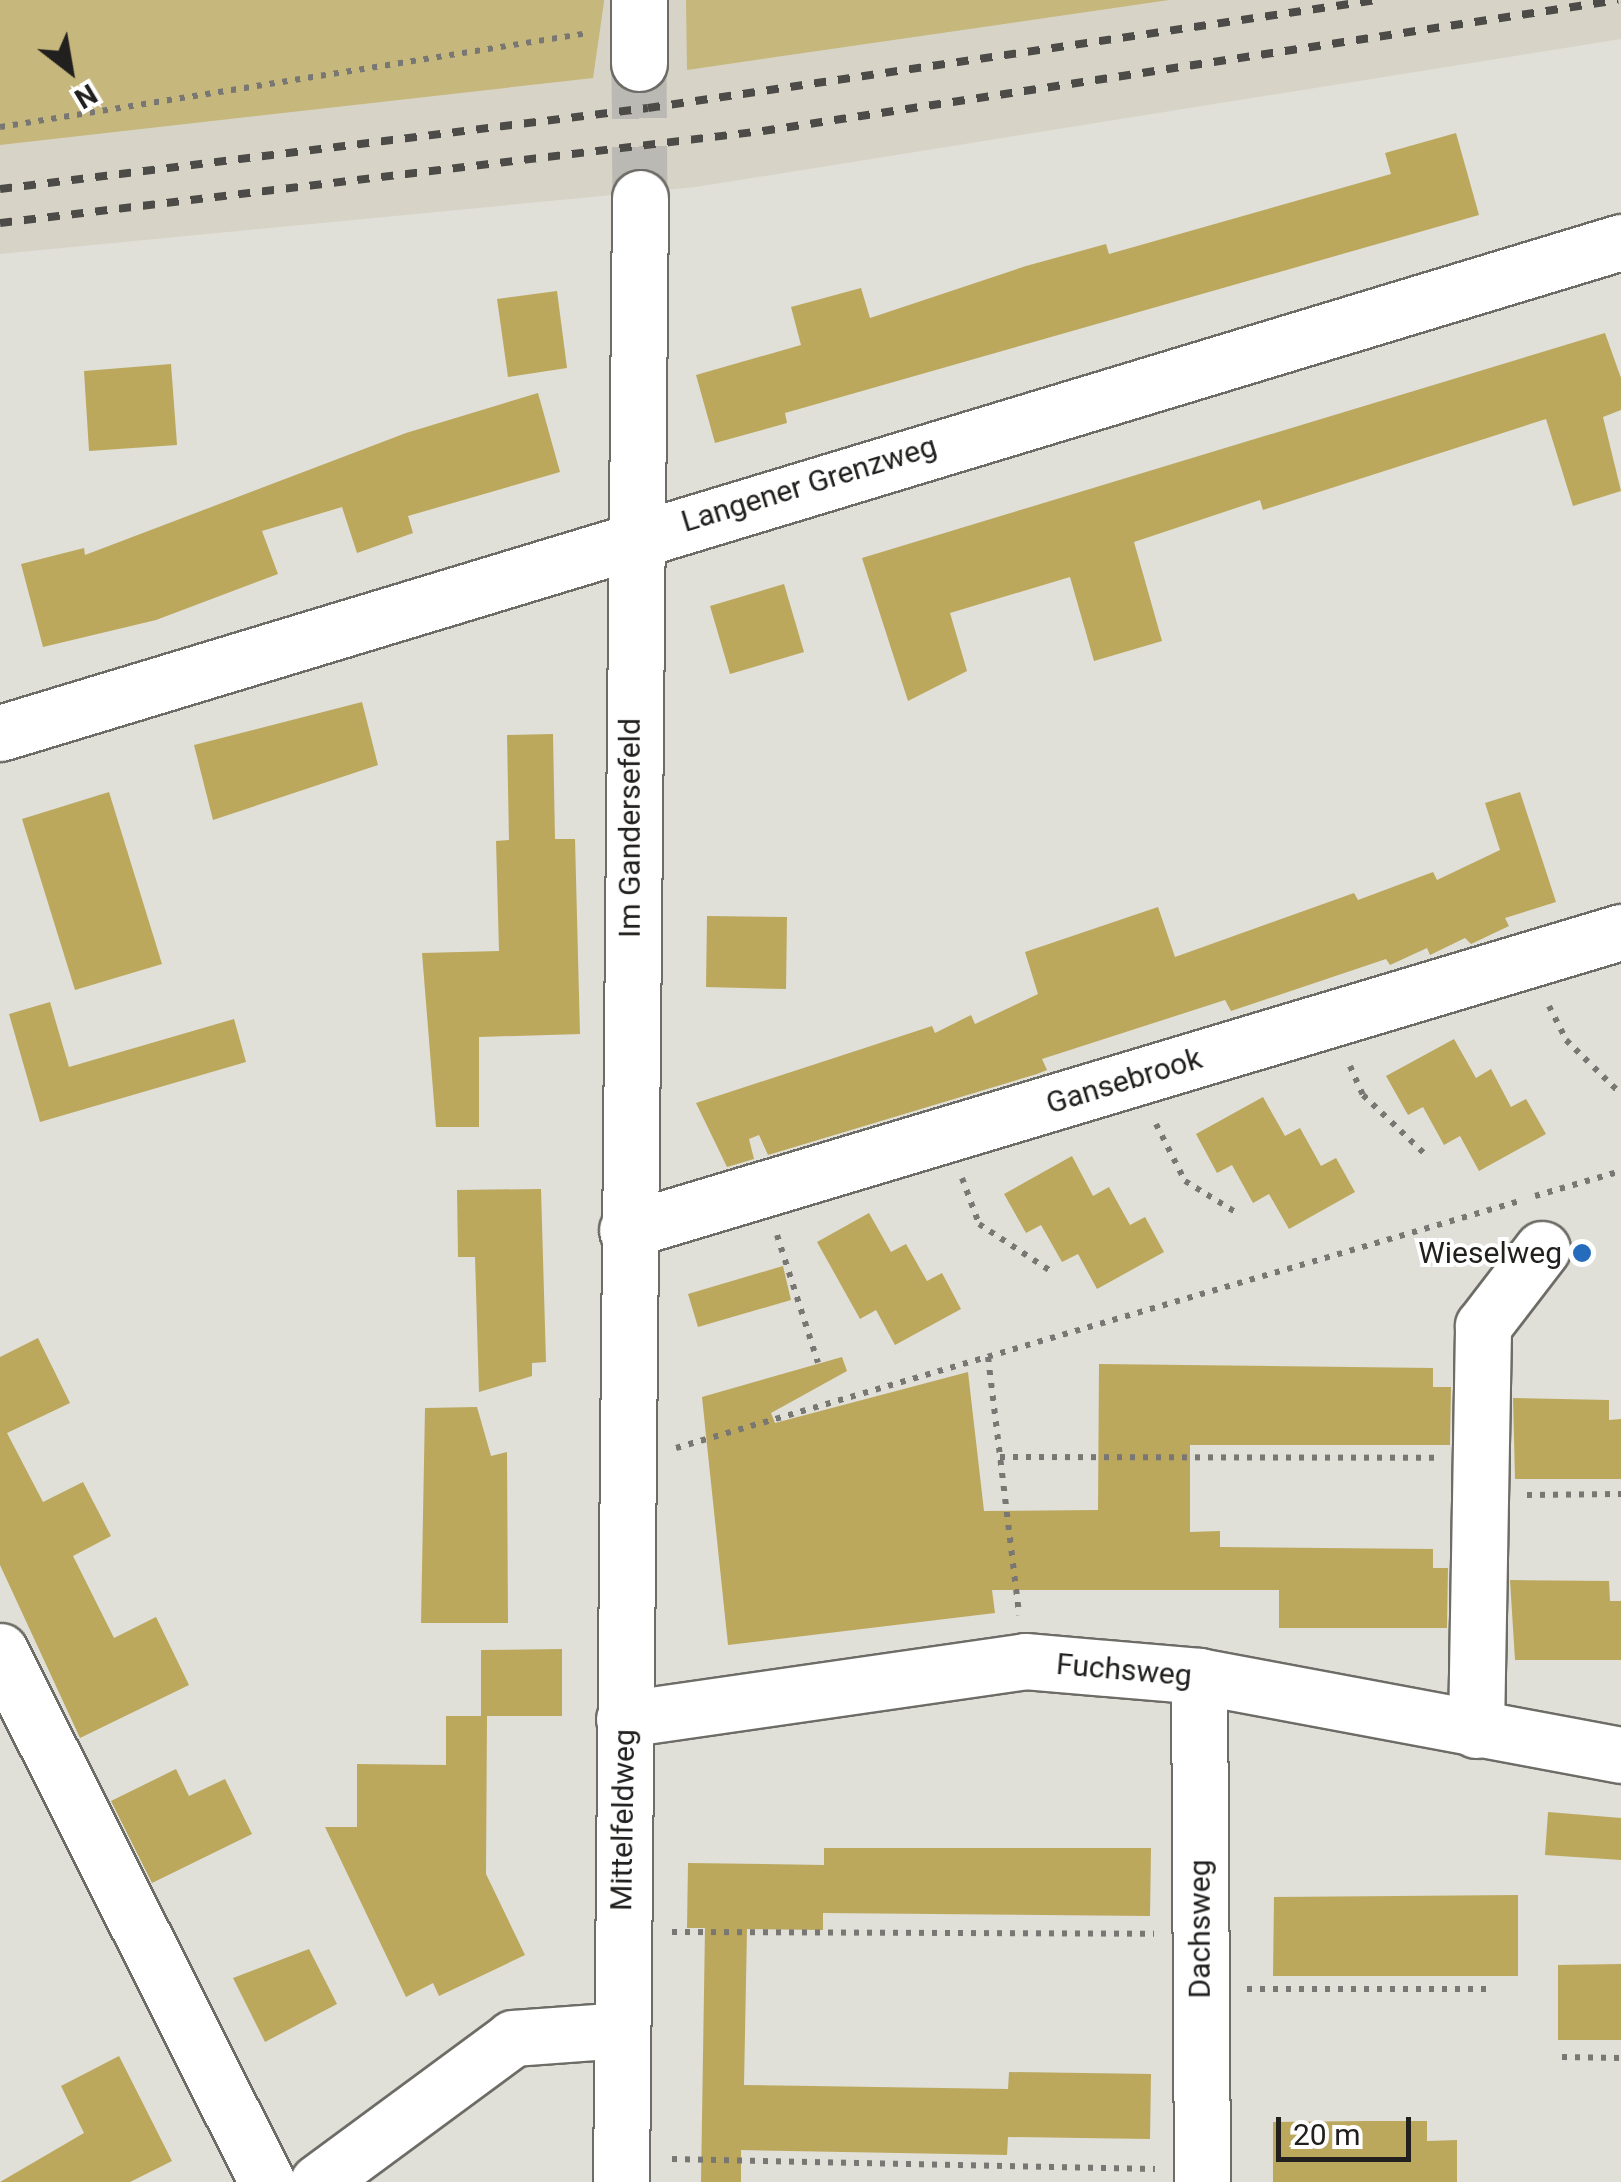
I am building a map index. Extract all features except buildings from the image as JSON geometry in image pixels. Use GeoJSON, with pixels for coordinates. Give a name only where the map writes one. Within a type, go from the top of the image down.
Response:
{"type":"FeatureCollection","features":[{"type":"Feature","properties":{"kind":"street","name":"Im Gandersefeld"},"geometry":{"type":"LineString","coordinates":[[622,1461],[632,537],[640,198]]}},
{"type":"Feature","properties":{"kind":"street","name":"Langener Grenzweg"},"geometry":{"type":"LineString","coordinates":[[0,733],[632,537],[1621,242]]}},
{"type":"Feature","properties":{"kind":"street","name":"Gansebrook"},"geometry":{"type":"LineString","coordinates":[[627,1230],[1621,932]]}},
{"type":"Feature","properties":{"kind":"street"},"geometry":{"type":"LineString","coordinates":[[1476,1730],[1483,1326],[1542,1249]]}},
{"type":"Feature","properties":{"kind":"street","name":"Mittelfeldweg"},"geometry":{"type":"LineString","coordinates":[[621,2170],[622,1461]]}},
{"type":"Feature","properties":{"kind":"street"},"geometry":{"type":"LineString","coordinates":[[0,1651],[267,2182]]}},
{"type":"Feature","properties":{"kind":"street","name":"Fuchsweg"},"geometry":{"type":"LineString","coordinates":[[624,1719],[1024,1661],[1199,1676],[1621,1755]]}},
{"type":"Feature","properties":{"kind":"street","name":"Dachsweg"},"geometry":{"type":"LineString","coordinates":[[1199,1676],[1202,2176]]}},
{"type":"Feature","properties":{"kind":"street"},"geometry":{"type":"LineString","coordinates":[[318,2182],[513,2038],[621,2030]]}},
{"type":"Feature","properties":{"kind":"path"},"geometry":{"type":"LineString","coordinates":[[0,126],[639,30]]}},
{"type":"Feature","properties":{"kind":"path"},"geometry":{"type":"LineString","coordinates":[[1527,960],[1566,1040],[1621,1094]]}},
{"type":"Feature","properties":{"kind":"path"},"geometry":{"type":"LineString","coordinates":[[1327,1020],[1363,1094],[1425,1154]]}},
{"type":"Feature","properties":{"kind":"path"},"geometry":{"type":"LineString","coordinates":[[1134,1078],[1185,1182],[1237,1213]]}},
{"type":"Feature","properties":{"kind":"path"},"geometry":{"type":"LineString","coordinates":[[947,1134],[978,1224],[1049,1270]]}},
{"type":"Feature","properties":{"kind":"path"},"geometry":{"type":"LineString","coordinates":[[622,1461],[1621,1171]]}},
{"type":"Feature","properties":{"kind":"path"},"geometry":{"type":"LineString","coordinates":[[763,1191],[818,1363]]}},
{"type":"Feature","properties":{"kind":"path"},"geometry":{"type":"LineString","coordinates":[[988,1357],[1024,1661]]}},
{"type":"Feature","properties":{"kind":"path"},"geometry":{"type":"LineString","coordinates":[[1000,1458],[1480,1477],[1621,1494]]}},
{"type":"Feature","properties":{"kind":"path"},"geometry":{"type":"LineString","coordinates":[[621,1932],[1200,1935]]}},
{"type":"Feature","properties":{"kind":"path"},"geometry":{"type":"LineString","coordinates":[[1201,1988],[1494,1989]]}},
{"type":"Feature","properties":{"kind":"path"},"geometry":{"type":"LineString","coordinates":[[1562,2057],[1621,2058]]}},
{"type":"Feature","properties":{"kind":"path"},"geometry":{"type":"LineString","coordinates":[[621,2170],[1202,2176]]}},
{"type":"Feature","properties":{"kind":"shaded area"},"geometry":{"type":"Polygon","coordinates":[[[0,0],[1621,0],[1621,39],[696,187],[0,254],[0,0]]]}},
{"type":"Feature","properties":{"kind":"shaded area"},"geometry":{"type":"Polygon","coordinates":[[[0,0],[604,2],[593,78],[0,145],[0,0]]]}},
{"type":"Feature","properties":{"kind":"shaded area"},"geometry":{"type":"Polygon","coordinates":[[[686,0],[1169,0],[687,70],[686,0]]]}},
{"type":"Feature","properties":{"kind":"tunnel"},"geometry":{"type":"LineString","coordinates":[[639,63],[640,198]]}},
{"type":"Feature","properties":{"kind":"railway"},"geometry":{"type":"LineString","coordinates":[[0,189],[648,108],[1376,0]]}},
{"type":"Feature","properties":{"kind":"railway"},"geometry":{"type":"LineString","coordinates":[[0,223],[763,131],[1618,0]]}},
{"type":"Feature","properties":{"kind":"place","name":"Wieselweg"},"geometry":{"type":"Point","coordinates":[1582,1253]}}]}
